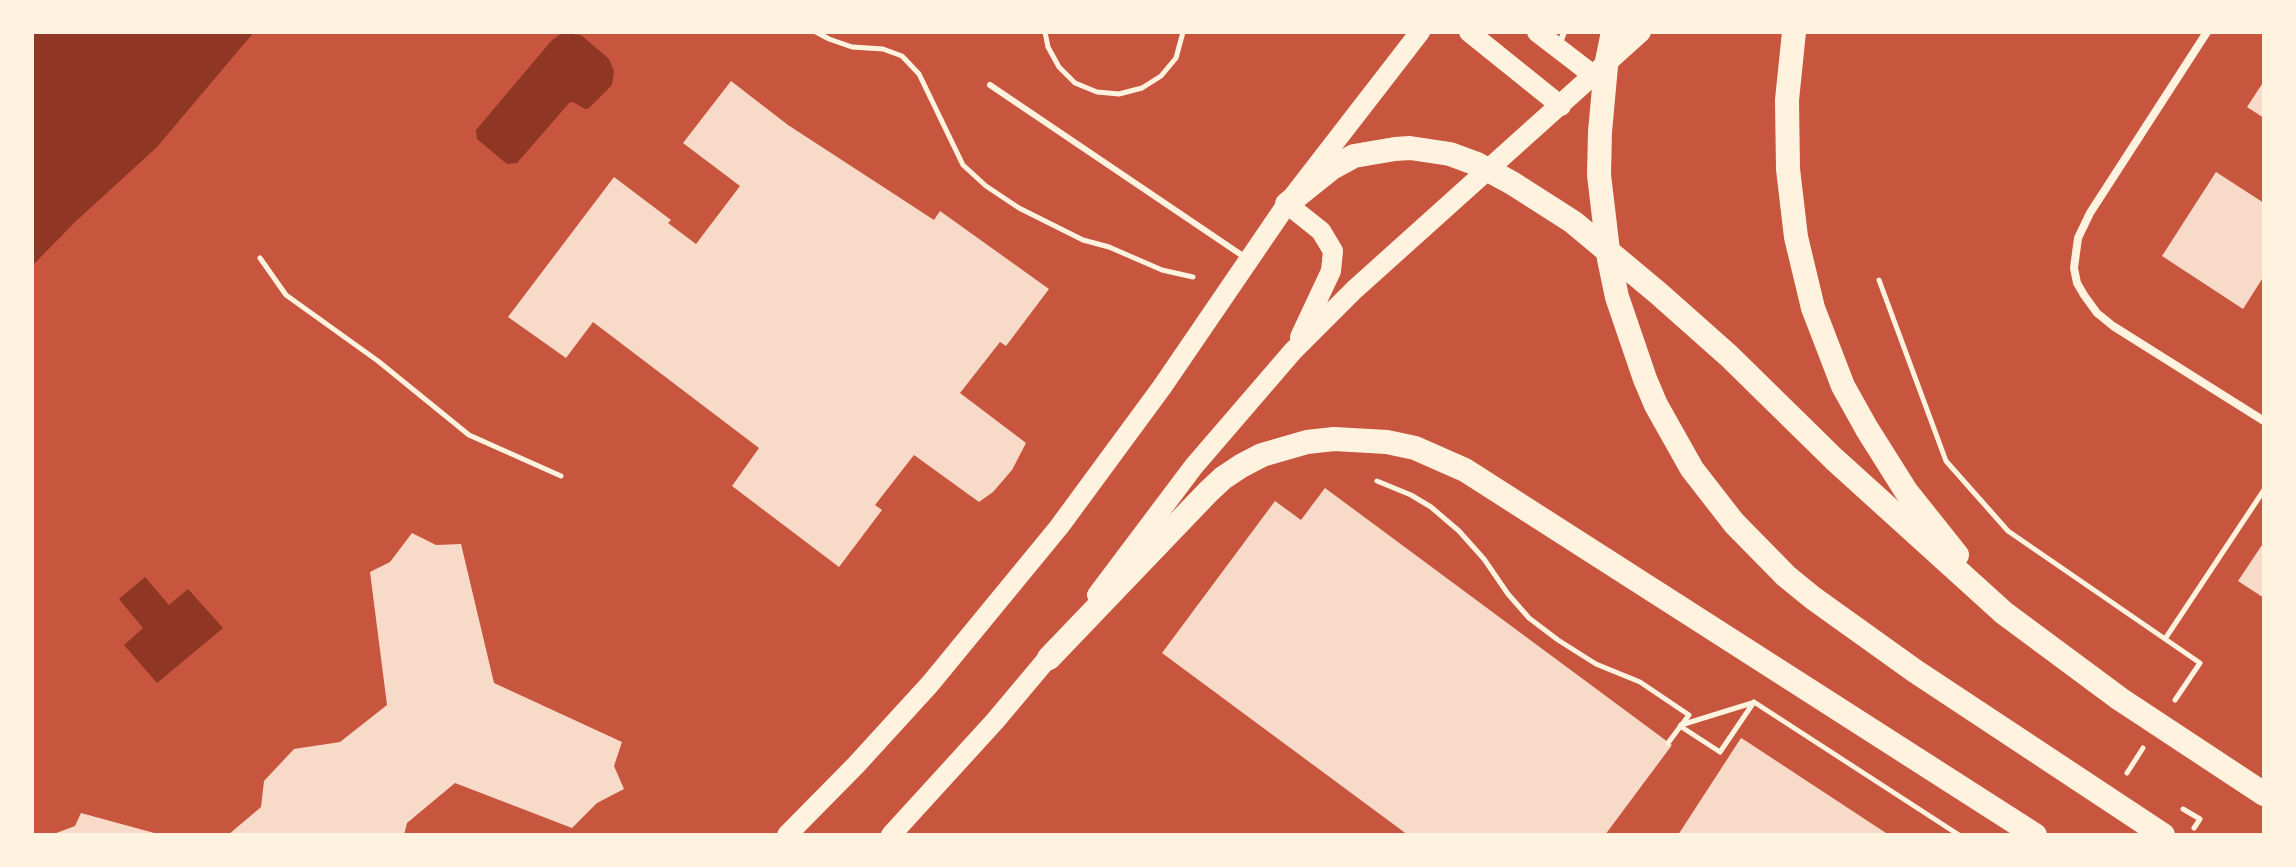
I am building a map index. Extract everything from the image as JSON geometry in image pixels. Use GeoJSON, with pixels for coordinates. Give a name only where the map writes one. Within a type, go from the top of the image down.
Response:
{"type":"FeatureCollection","features":[{"type":"Feature","properties":{"kind":"highway"},"geometry":{"type":"LineString","coordinates":[[1613,32],[1606,66],[1600,132],[1600,191],[1609,259],[1617,297],[1645,379],[1692,469],[1734,523],[1786,576],[1813,598],[1915,671],[2163,835]]}},
{"type":"Feature","properties":{"kind":"highway"},"geometry":{"type":"LineString","coordinates":[[1794,32],[1787,100],[1791,202],[1804,277],[1823,337],[1843,386],[1886,461],[1906,491],[2004,613]]}},
{"type":"Feature","properties":{"kind":"highway"},"geometry":{"type":"LineString","coordinates":[[1287,204],[1344,161],[1385,150],[1410,148],[1434,151],[1464,159],[1512,183],[1565,216],[1627,265],[2004,613],[2120,699],[2264,794]]}},
{"type":"Feature","properties":{"kind":"highway"},"geometry":{"type":"LineString","coordinates":[[1049,658],[1208,492],[1241,466],[1262,455],[1307,442],[1346,438],[1387,442],[1415,448],[1465,470],[2035,835]]}},
{"type":"Feature","properties":{"kind":"main road"},"geometry":{"type":"LineString","coordinates":[[787,835],[930,684],[1022,574],[1162,387],[1287,204],[1420,32]]}},
{"type":"Feature","properties":{"kind":"main road"},"geometry":{"type":"LineString","coordinates":[[1469,32],[1561,106]]}},
{"type":"Feature","properties":{"kind":"main road"},"geometry":{"type":"LineString","coordinates":[[1537,32],[1561,40],[1593,75]]}},
{"type":"Feature","properties":{"kind":"main road"},"geometry":{"type":"LineString","coordinates":[[891,835],[1049,658],[1194,466],[1293,351],[1354,290],[1641,32]]}},
{"type":"Feature","properties":{"kind":"main road"},"geometry":{"type":"LineString","coordinates":[[1287,204],[1321,231],[1333,251],[1331,271],[1293,351]]}},
{"type":"Feature","properties":{"kind":"street"},"geometry":{"type":"LineString","coordinates":[[2207,32],[2090,213],[2078,238],[2074,268],[2077,283],[2097,313],[2113,326],[2264,421]]}},
{"type":"Feature","properties":{"kind":"lane"},"geometry":{"type":"LineString","coordinates":[[990,85],[1249,260]]}},
{"type":"Feature","properties":{"kind":"path"},"geometry":{"type":"LineString","coordinates":[[816,32],[852,47],[883,49],[902,56],[919,74],[963,165],[986,186],[1019,208],[1083,240],[1109,247],[1162,270],[1193,277]]}},
{"type":"Feature","properties":{"kind":"path"},"geometry":{"type":"LineString","coordinates":[[1045,32],[1048,47],[1059,67],[1075,83],[1097,92],[1119,94],[1142,88],[1161,76],[1176,58],[1183,32]]}},
{"type":"Feature","properties":{"kind":"path"},"geometry":{"type":"LineString","coordinates":[[260,258],[286,295],[378,361],[469,435],[561,476]]}},
{"type":"Feature","properties":{"kind":"path"},"geometry":{"type":"LineString","coordinates":[[1879,280],[1946,461],[2008,531],[2200,663],[2167,712]]}},
{"type":"Feature","properties":{"kind":"path"},"geometry":{"type":"LineString","coordinates":[[1377,481],[1431,507],[1459,531],[1529,618],[1558,640],[1596,664],[1640,682],[1689,715],[1668,743]]}},
{"type":"Feature","properties":{"kind":"path"},"geometry":{"type":"LineString","coordinates":[[2165,639],[2264,490]]}},
{"type":"Feature","properties":{"kind":"path"},"geometry":{"type":"LineString","coordinates":[[1680,726],[1720,752],[1754,702]]}},
{"type":"Feature","properties":{"kind":"path"},"geometry":{"type":"LineString","coordinates":[[1680,726],[1754,702]]}},
{"type":"Feature","properties":{"kind":"path"},"geometry":{"type":"LineString","coordinates":[[1754,702],[1959,835]]}},
{"type":"Feature","properties":{"kind":"path"},"geometry":{"type":"LineString","coordinates":[[2139,780],[2127,773],[2151,736]]}},
{"type":"Feature","properties":{"kind":"path"},"geometry":{"type":"LineString","coordinates":[[2175,804],[2200,819],[2189,835]]}},
{"type":"Feature","properties":{"kind":"shaded area"},"geometry":{"type":"Polygon","coordinates":[[[32,32],[254,32],[157,147],[32,266],[32,32]]]}},
{"type":"Feature","properties":{"kind":"shaded area"},"geometry":{"type":"Polygon","coordinates":[[[562,33],[581,35],[609,59],[614,71],[612,85],[589,108],[569,103],[517,163],[507,164],[477,139],[476,130],[552,40],[562,33]]]}},
{"type":"Feature","properties":{"kind":"shaded area"},"geometry":{"type":"Polygon","coordinates":[[[145,577],[169,605],[188,589],[223,628],[157,683],[124,645],[143,628],[119,599],[145,577]]]}},
{"type":"Feature","properties":{"kind":"building"},"geometry":{"type":"Polygon","coordinates":[[[731,81],[788,125],[934,220],[940,211],[1049,289],[1006,346],[1000,342],[960,393],[1026,443],[1012,470],[993,492],[979,502],[914,455],[875,505],[882,510],[839,567],[732,486],[759,448],[593,322],[566,358],[508,317],[614,177],[671,220],[668,223],[696,244],[740,186],[683,143],[731,81]]]}},
{"type":"Feature","properties":{"kind":"building"},"geometry":{"type":"Polygon","coordinates":[[[2264,81],[2264,118],[2247,107],[2264,81]]]}},
{"type":"Feature","properties":{"kind":"building"},"geometry":{"type":"Polygon","coordinates":[[[2216,172],[2264,203],[2264,276],[2243,309],[2162,256],[2216,172]]]}},
{"type":"Feature","properties":{"kind":"building"},"geometry":{"type":"Polygon","coordinates":[[[1325,488],[1672,745],[1605,835],[1408,835],[1162,653],[1275,501],[1301,520],[1325,488]]]}},
{"type":"Feature","properties":{"kind":"building"},"geometry":{"type":"Polygon","coordinates":[[[412,533],[436,545],[461,544],[494,683],[622,742],[614,766],[624,789],[597,803],[572,828],[455,783],[407,823],[404,835],[228,835],[261,807],[264,781],[294,749],[340,742],[387,705],[370,572],[390,562],[412,533]]]}},
{"type":"Feature","properties":{"kind":"building"},"geometry":{"type":"Polygon","coordinates":[[[2264,542],[2264,598],[2238,581],[2264,542]]]}},
{"type":"Feature","properties":{"kind":"building"},"geometry":{"type":"Polygon","coordinates":[[[1741,738],[1746,741],[1889,835],[1678,835],[1741,738]]]}},
{"type":"Feature","properties":{"kind":"building"},"geometry":{"type":"Polygon","coordinates":[[[81,813],[158,835],[51,835],[75,826],[81,813]]]}}]}
